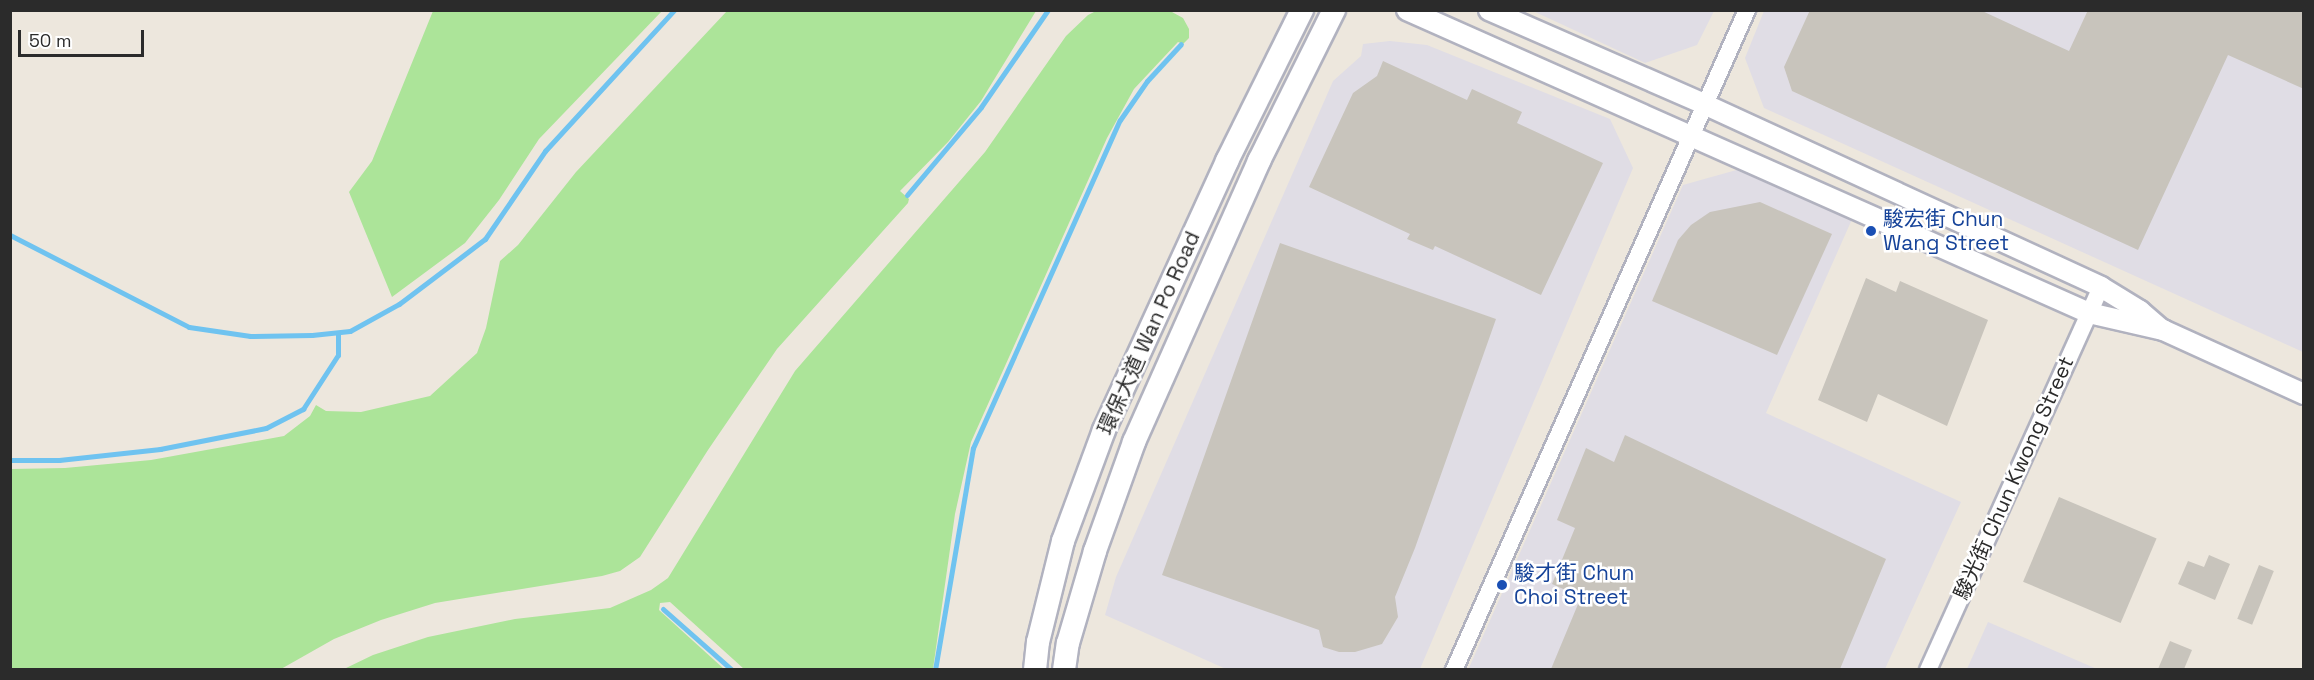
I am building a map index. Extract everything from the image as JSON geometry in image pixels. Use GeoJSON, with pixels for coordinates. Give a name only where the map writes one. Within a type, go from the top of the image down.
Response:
{"type":"FeatureCollection","features":[{"type":"Feature","properties":{"kind":"main road","name":"環保大道 Wan Po Road"},"geometry":{"type":"LineString","coordinates":[[1035,669],[1038,642],[1063,541],[1104,430],[1227,161],[1302,10]]}},
{"type":"Feature","properties":{"kind":"main road","name":"環保大道 Wan Po Road"},"geometry":{"type":"LineString","coordinates":[[1064,669],[1068,643],[1095,551],[1134,442],[1259,161],[1334,10]]}},
{"type":"Feature","properties":{"kind":"street"},"geometry":{"type":"LineString","coordinates":[[1407,10],[2090,313],[2163,330],[2304,394]]}},
{"type":"Feature","properties":{"kind":"street"},"geometry":{"type":"LineString","coordinates":[[1489,10],[1706,105],[2101,287],[2140,311],[2163,330]]}},
{"type":"Feature","properties":{"kind":"street"},"geometry":{"type":"LineString","coordinates":[[1454,669],[1706,105],[1746,10]]}},
{"type":"Feature","properties":{"kind":"street","name":"駿光街 Chun Kwong Street"},"geometry":{"type":"LineString","coordinates":[[1928,669],[2101,287]]}},
{"type":"Feature","properties":{"kind":"shaded area"},"geometry":{"type":"Polygon","coordinates":[[[1533,11],[1714,11],[1697,45],[1645,63],[1533,11]]]}},
{"type":"Feature","properties":{"kind":"shaded area"},"geometry":{"type":"Polygon","coordinates":[[[1764,11],[2303,11],[2303,352],[1764,108],[1745,58],[1764,11]]]}},
{"type":"Feature","properties":{"kind":"shaded area"},"geometry":{"type":"Polygon","coordinates":[[[1390,41],[1427,45],[1610,119],[1633,168],[1420,669],[1226,669],[1105,615],[1116,577],[1333,81],[1361,56],[1363,44],[1390,41]]]}},
{"type":"Feature","properties":{"kind":"shaded area"},"geometry":{"type":"Polygon","coordinates":[[[1740,169],[1853,217],[1766,413],[1961,502],[1885,669],[1468,670],[1683,185],[1740,169]]]}},
{"type":"Feature","properties":{"kind":"shaded area"},"geometry":{"type":"Polygon","coordinates":[[[1988,622],[2097,669],[1967,669],[1988,622]]]}},
{"type":"Feature","properties":{"kind":"green space"},"geometry":{"type":"Polygon","coordinates":[[[1098,10],[1172,12],[1183,18],[1189,29],[1189,38],[1183,44],[1178,42],[1134,89],[1107,138],[971,442],[955,514],[933,669],[744,669],[670,602],[660,603],[659,610],[724,669],[344,669],[373,655],[428,637],[515,619],[610,608],[651,590],[668,578],[795,371],[985,152],[1066,36],[1088,15],[1098,10]]]}},
{"type":"Feature","properties":{"kind":"green space"},"geometry":{"type":"Polygon","coordinates":[[[433,11],[662,11],[539,139],[499,200],[465,243],[392,297],[349,192],[372,161],[433,11]]]}},
{"type":"Feature","properties":{"kind":"green space"},"geometry":{"type":"Polygon","coordinates":[[[727,11],[1036,11],[981,101],[948,142],[900,191],[909,199],[908,203],[777,349],[708,450],[640,557],[620,571],[602,576],[435,603],[381,620],[334,639],[281,669],[11,669],[11,469],[65,468],[151,460],[284,436],[310,416],[316,405],[326,411],[361,412],[430,396],[477,353],[486,328],[500,261],[518,245],[576,172],[727,11]]]}},
{"type":"Feature","properties":{"kind":"building"},"geometry":{"type":"Polygon","coordinates":[[[1810,10],[1980,10],[2069,51],[2088,10],[2304,10],[2304,89],[2228,55],[2138,250],[1792,91],[1784,67],[1810,10]]]}},
{"type":"Feature","properties":{"kind":"building"},"geometry":{"type":"Polygon","coordinates":[[[1383,61],[1467,100],[1472,89],[1522,112],[1517,123],[1603,163],[1541,295],[1435,246],[1433,250],[1407,239],[1410,234],[1309,187],[1353,93],[1377,76],[1383,61]]]}},
{"type":"Feature","properties":{"kind":"building"},"geometry":{"type":"Polygon","coordinates":[[[1760,202],[1832,234],[1777,355],[1652,301],[1678,240],[1691,225],[1710,212],[1760,202]]]}},
{"type":"Feature","properties":{"kind":"building"},"geometry":{"type":"Polygon","coordinates":[[[1280,243],[1496,319],[1415,548],[1395,597],[1398,617],[1382,644],[1355,652],[1339,652],[1323,647],[1319,630],[1162,575],[1280,243]]]}},
{"type":"Feature","properties":{"kind":"building"},"geometry":{"type":"Polygon","coordinates":[[[1866,278],[1896,292],[1900,281],[1988,320],[1947,426],[1878,394],[1867,422],[1818,400],[1866,278]]]}},
{"type":"Feature","properties":{"kind":"building"},"geometry":{"type":"Polygon","coordinates":[[[1625,435],[1886,559],[1840,669],[1551,669],[1581,597],[1552,584],[1575,528],[1557,520],[1586,448],[1614,462],[1625,435]]]}},
{"type":"Feature","properties":{"kind":"building"},"geometry":{"type":"Polygon","coordinates":[[[2059,497],[2157,538],[2121,623],[2023,582],[2059,497]]]}},
{"type":"Feature","properties":{"kind":"building"},"geometry":{"type":"Polygon","coordinates":[[[2209,555],[2230,564],[2215,600],[2178,584],[2188,561],[2204,567],[2209,555]]]}},
{"type":"Feature","properties":{"kind":"building"},"geometry":{"type":"Polygon","coordinates":[[[2259,565],[2274,571],[2252,625],[2237,619],[2259,565]]]}},
{"type":"Feature","properties":{"kind":"building"},"geometry":{"type":"Polygon","coordinates":[[[2170,641],[2192,650],[2184,669],[2158,669],[2170,641]]]}},
{"type":"Feature","properties":{"kind":"waterway"},"geometry":{"type":"LineString","coordinates":[[10,235],[189,327],[250,336],[312,335],[350,331],[399,304],[485,239],[545,151],[674,10]]}},
{"type":"Feature","properties":{"kind":"waterway"},"geometry":{"type":"LineString","coordinates":[[907,195],[981,107],[1048,10]]}},
{"type":"Feature","properties":{"kind":"waterway"},"geometry":{"type":"LineString","coordinates":[[935,670],[973,448],[1120,120],[1147,81],[1181,44]]}},
{"type":"Feature","properties":{"kind":"waterway"},"geometry":{"type":"LineString","coordinates":[[10,460],[59,460],[160,449],[266,428],[303,409],[338,355],[338,333]]}},
{"type":"Feature","properties":{"kind":"waterway"},"geometry":{"type":"LineString","coordinates":[[663,609],[732,670]]}},
{"type":"Feature","properties":{"kind":"place","name":"駿宏街 Chun Wang Street"},"geometry":{"type":"Point","coordinates":[1871,231]}},
{"type":"Feature","properties":{"kind":"place","name":"駿才街 Chun Choi Street"},"geometry":{"type":"Point","coordinates":[1502,585]}}]}
